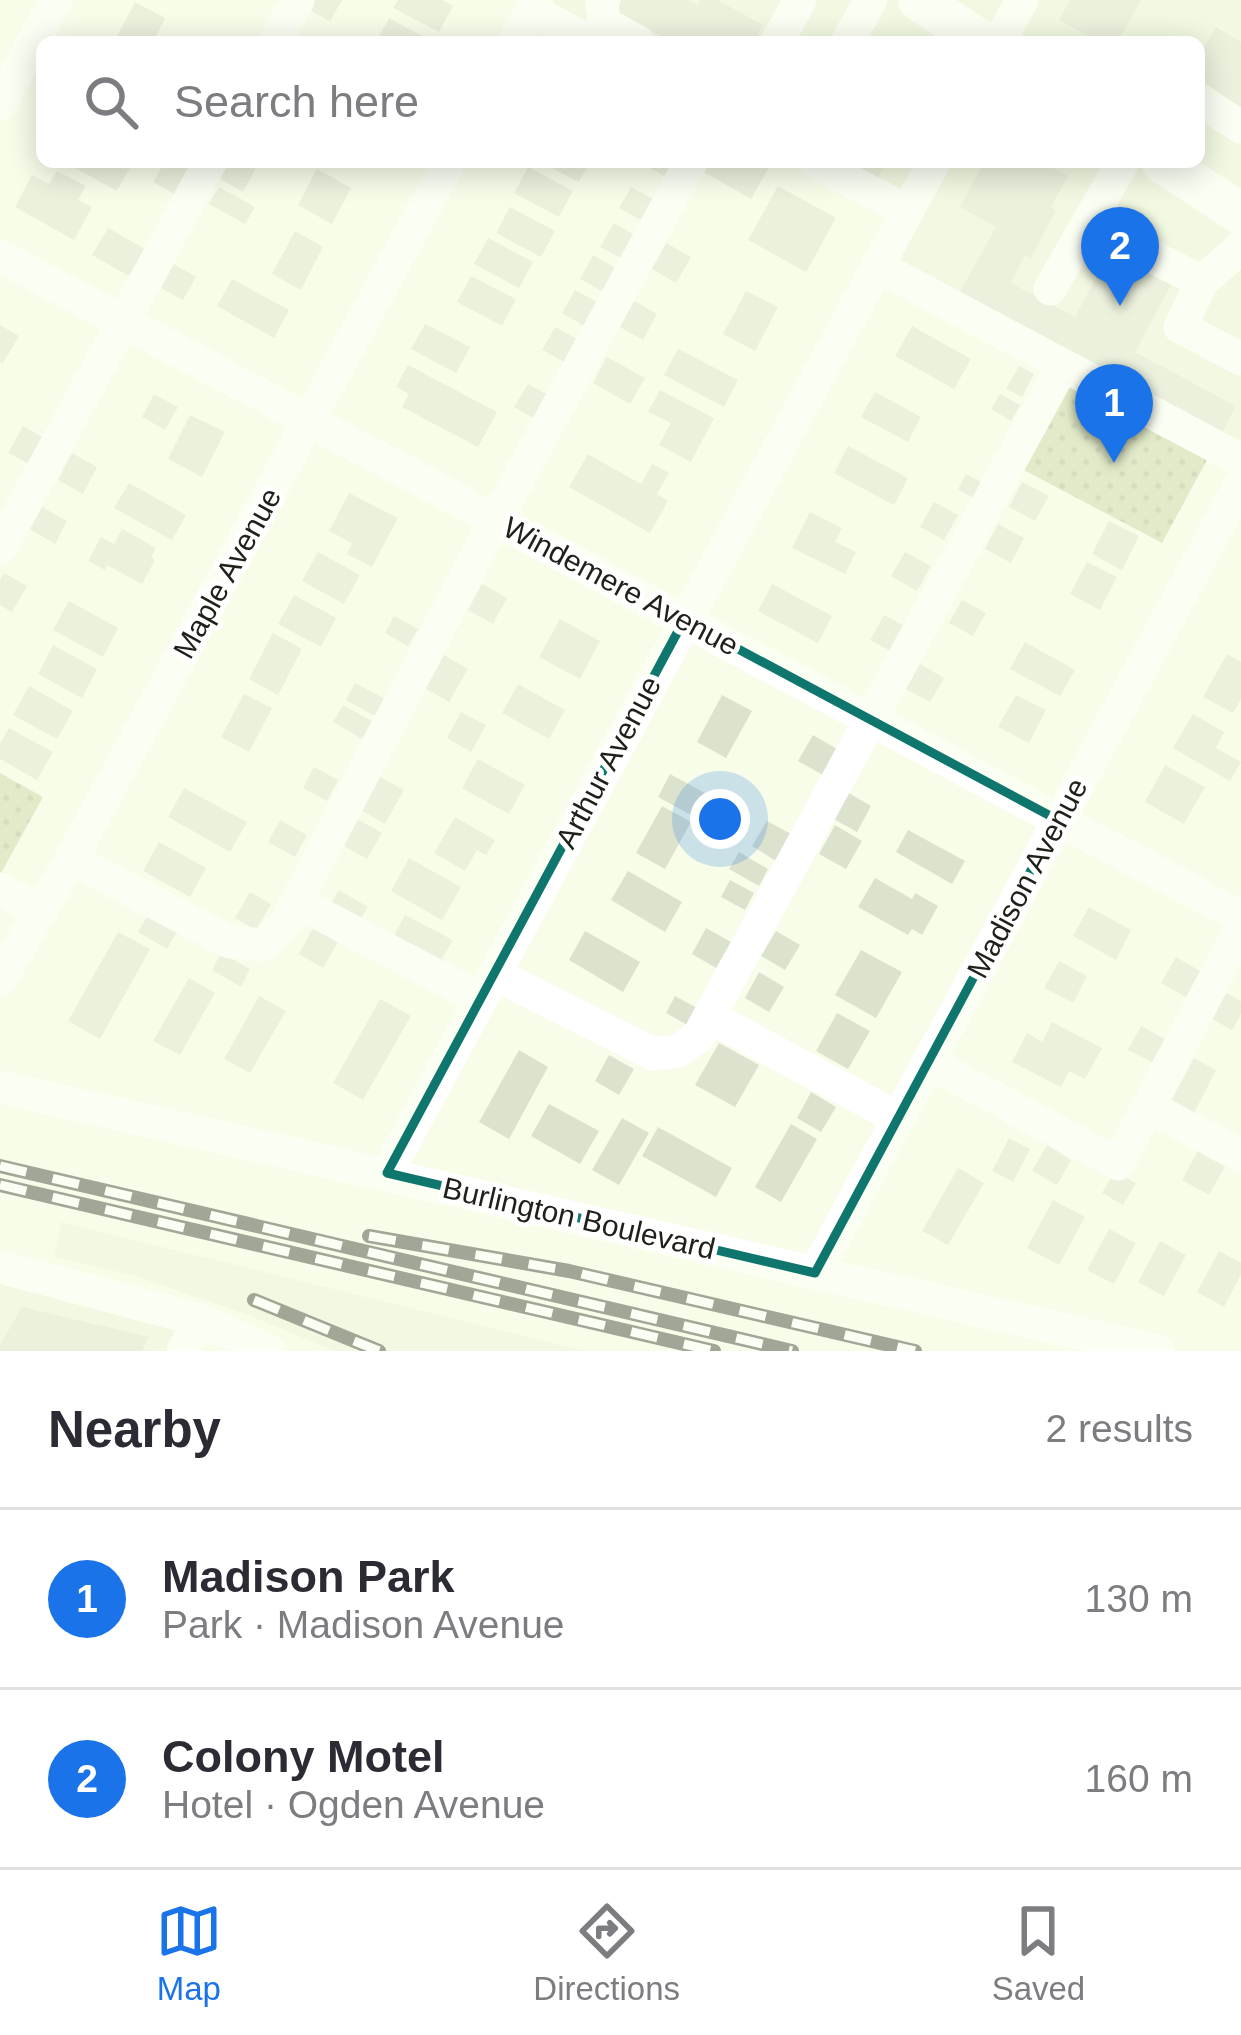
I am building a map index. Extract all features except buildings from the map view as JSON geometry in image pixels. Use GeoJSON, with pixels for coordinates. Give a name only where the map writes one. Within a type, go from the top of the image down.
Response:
{"type":"FeatureCollection","features":[{"type":"Feature","properties":{"kind":"main road"},"geometry":{"type":"LineString","coordinates":[[919,0],[973,36]]}},
{"type":"Feature","properties":{"kind":"main road"},"geometry":{"type":"LineString","coordinates":[[1171,168],[1241,214]]}},
{"type":"Feature","properties":{"kind":"street"},"geometry":{"type":"LineString","coordinates":[[37,36],[56,0]]}},
{"type":"Feature","properties":{"kind":"street"},"geometry":{"type":"LineString","coordinates":[[278,36],[298,0]]}},
{"type":"Feature","properties":{"kind":"street"},"geometry":{"type":"LineString","coordinates":[[604,0],[604,23],[627,36]]}},
{"type":"Feature","properties":{"kind":"street"},"geometry":{"type":"LineString","coordinates":[[850,36],[871,0]]}},
{"type":"Feature","properties":{"kind":"street"},"geometry":{"type":"LineString","coordinates":[[1002,36],[1022,0]]}},
{"type":"Feature","properties":{"kind":"street"},"geometry":{"type":"LineString","coordinates":[[778,36],[789,4]]}},
{"type":"Feature","properties":{"kind":"street"},"geometry":{"type":"LineString","coordinates":[[517,36],[534,5],[582,36]]}},
{"type":"Feature","properties":{"kind":"street"},"geometry":{"type":"LineString","coordinates":[[0,104],[36,37]]}},
{"type":"Feature","properties":{"kind":"street"},"geometry":{"type":"LineString","coordinates":[[1205,104],[1241,127]]}},
{"type":"Feature","properties":{"kind":"street"},"geometry":{"type":"LineString","coordinates":[[0,548],[207,168]]}},
{"type":"Feature","properties":{"kind":"street","name":"Maple Avenue"},"geometry":{"type":"LineString","coordinates":[[0,980],[42,912],[446,168]]}},
{"type":"Feature","properties":{"kind":"street"},"geometry":{"type":"LineString","coordinates":[[71,859],[230,942],[265,945],[286,922],[496,520],[688,168]]}},
{"type":"Feature","properties":{"kind":"street"},"geometry":{"type":"LineString","coordinates":[[826,168],[907,212]]}},
{"type":"Feature","properties":{"kind":"street","name":"Arthur Avenue"},"geometry":{"type":"LineString","coordinates":[[387,1173],[931,168]]}},
{"type":"Feature","properties":{"kind":"street"},"geometry":{"type":"LineString","coordinates":[[1050,289],[1120,168]]}},
{"type":"Feature","properties":{"kind":"street"},"geometry":{"type":"LineString","coordinates":[[1089,224],[1202,282]]}},
{"type":"Feature","properties":{"kind":"street"},"geometry":{"type":"LineString","coordinates":[[1241,247],[1202,282],[1180,327],[1241,359]]}},
{"type":"Feature","properties":{"kind":"street","name":"Windemere Avenue"},"geometry":{"type":"LineString","coordinates":[[0,256],[1241,917]]}},
{"type":"Feature","properties":{"kind":"street"},"geometry":{"type":"LineString","coordinates":[[877,266],[1063,365],[1240,482]]}},
{"type":"Feature","properties":{"kind":"street"},"geometry":{"type":"LineString","coordinates":[[297,902],[653,1054],[678,1051],[698,1037],[1063,365]]}},
{"type":"Feature","properties":{"kind":"street","name":"Madison Avenue"},"geometry":{"type":"LineString","coordinates":[[815,1274],[1240,482]]}},
{"type":"Feature","properties":{"kind":"street"},"geometry":{"type":"LineString","coordinates":[[0,890],[42,912]]}},
{"type":"Feature","properties":{"kind":"street"},"geometry":{"type":"LineString","coordinates":[[928,1062],[1118,1164],[1241,929]]}},
{"type":"Feature","properties":{"kind":"street"},"geometry":{"type":"LineString","coordinates":[[710,1017],[898,1118]]}},
{"type":"Feature","properties":{"kind":"street","name":"Burlington Boulevard"},"geometry":{"type":"LineString","coordinates":[[0,1087],[1158,1351]]}},
{"type":"Feature","properties":{"kind":"street"},"geometry":{"type":"LineString","coordinates":[[1148,1106],[1241,1156]]}},
{"type":"Feature","properties":{"kind":"street"},"geometry":{"type":"LineString","coordinates":[[0,1267],[200,1321],[269,1351]]}},
{"type":"Feature","properties":{"kind":"street"},"geometry":{"type":"LineString","coordinates":[[183,1351],[200,1321]]}},
{"type":"Feature","properties":{"kind":"highlighted area"},"geometry":{"type":"Polygon","coordinates":[[[684,620],[1058,820],[815,1273],[387,1173],[684,620]]]}},
{"type":"Feature","properties":{"kind":"shaded area"},"geometry":{"type":"Polygon","coordinates":[[[537,0],[1241,0],[1241,460],[877,266],[907,211],[826,168],[1205,168],[1205,36],[583,36],[537,0]]]}},
{"type":"Feature","properties":{"kind":"shaded area"},"geometry":{"type":"Polygon","coordinates":[[[61,1222],[585,1351],[334,1351],[132,1275],[54,1257],[61,1222]]]}},
{"type":"Feature","properties":{"kind":"shaded area"},"geometry":{"type":"Polygon","coordinates":[[[0,1277],[194,1323],[179,1351],[0,1351],[0,1277]]]}},
{"type":"Feature","properties":{"kind":"green space"},"geometry":{"type":"Polygon","coordinates":[[[1066,381],[1208,458],[1162,543],[1020,468],[1066,381]]]}},
{"type":"Feature","properties":{"kind":"green space"},"geometry":{"type":"Polygon","coordinates":[[[0,773],[43,797],[0,875],[0,773]]]}},
{"type":"Feature","properties":{"kind":"railway"},"geometry":{"type":"LineString","coordinates":[[0,1166],[792,1351]]}},
{"type":"Feature","properties":{"kind":"railway"},"geometry":{"type":"LineString","coordinates":[[0,1185],[714,1351]]}},
{"type":"Feature","properties":{"kind":"railway"},"geometry":{"type":"LineString","coordinates":[[369,1236],[569,1271],[915,1351]]}},
{"type":"Feature","properties":{"kind":"railway"},"geometry":{"type":"LineString","coordinates":[[254,1300],[379,1351]]}},
{"type":"Feature","properties":{"kind":"place","name":"Colony Motel"},"geometry":{"type":"Point","coordinates":[1120,306]}},
{"type":"Feature","properties":{"kind":"place","name":"Madison Park"},"geometry":{"type":"Point","coordinates":[1114,463]}}]}
